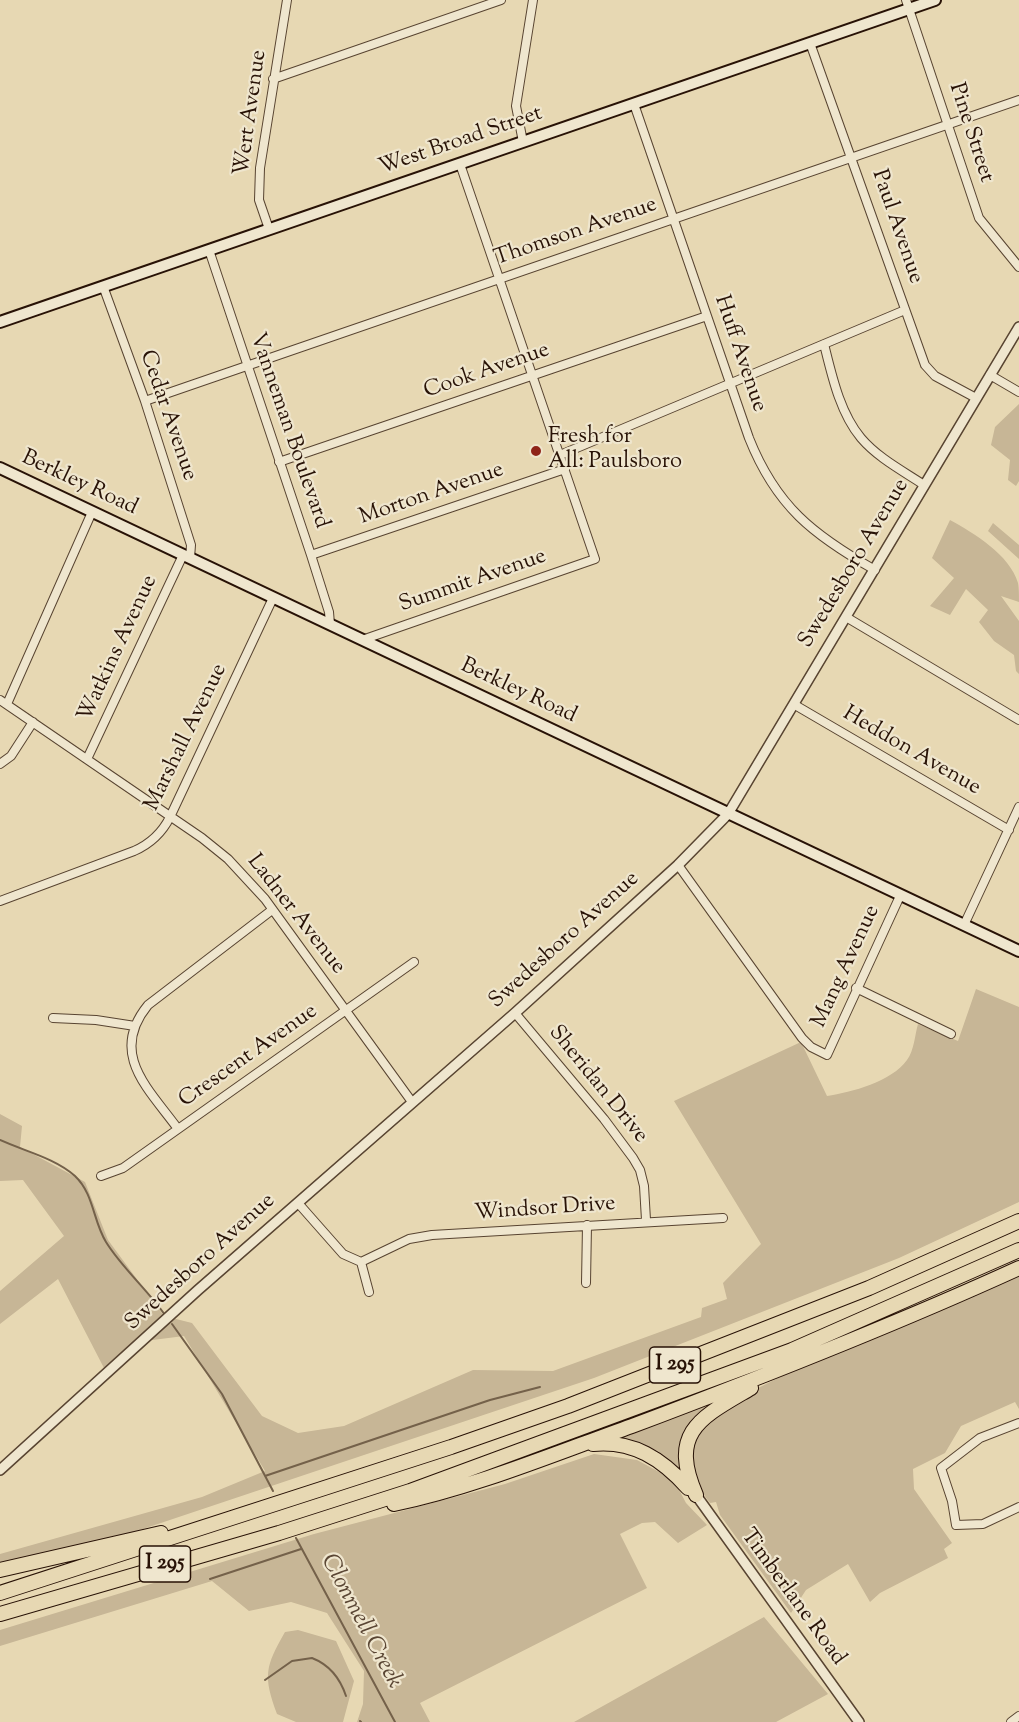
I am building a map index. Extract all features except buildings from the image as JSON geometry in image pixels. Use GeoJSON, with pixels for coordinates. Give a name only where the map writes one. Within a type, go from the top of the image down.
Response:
{"type":"FeatureCollection","features":[{"type":"Feature","properties":{"kind":"highway"},"geometry":{"type":"LineString","coordinates":[[896,1277],[910,1262],[1019,1214]]}},
{"type":"Feature","properties":{"kind":"highway","name":"I 295"},"geometry":{"type":"LineString","coordinates":[[0,1593],[451,1447],[568,1406],[729,1345],[896,1277],[1019,1221]]}},
{"type":"Feature","properties":{"kind":"highway","name":"I 295"},"geometry":{"type":"LineString","coordinates":[[0,1614],[433,1483],[792,1350],[1019,1250]]}},
{"type":"Feature","properties":{"kind":"highway"},"geometry":{"type":"LineString","coordinates":[[330,1516],[422,1498],[576,1446],[785,1368],[1019,1268]]}},
{"type":"Feature","properties":{"kind":"highway"},"geometry":{"type":"LineString","coordinates":[[696,1495],[688,1478],[685,1456],[688,1437],[693,1428],[711,1411],[785,1368]]}},
{"type":"Feature","properties":{"kind":"highway"},"geometry":{"type":"LineString","coordinates":[[576,1446],[614,1444],[647,1452],[664,1463],[696,1495]]}},
{"type":"Feature","properties":{"kind":"highway"},"geometry":{"type":"LineString","coordinates":[[0,1570],[219,1521]]}},
{"type":"Feature","properties":{"kind":"main road","name":"West Broad Street"},"geometry":{"type":"LineString","coordinates":[[0,321],[810,43],[907,4],[935,0]]}},
{"type":"Feature","properties":{"kind":"main road","name":"Berkley Road"},"geometry":{"type":"LineString","coordinates":[[0,470],[187,556],[1019,951]]}},
{"type":"Feature","properties":{"kind":"street","name":"Wert Avenue"},"geometry":{"type":"LineString","coordinates":[[269,229],[259,200],[260,168],[286,0]]}},
{"type":"Feature","properties":{"kind":"street"},"geometry":{"type":"LineString","coordinates":[[273,79],[501,0]]}},
{"type":"Feature","properties":{"kind":"street"},"geometry":{"type":"LineString","coordinates":[[523,142],[516,106],[534,0]]}},
{"type":"Feature","properties":{"kind":"street","name":"Pine Street"},"geometry":{"type":"LineString","coordinates":[[907,4],[979,218],[1019,267]]}},
{"type":"Feature","properties":{"kind":"street","name":"Paul Avenue"},"geometry":{"type":"LineString","coordinates":[[810,43],[853,157],[925,365],[935,376],[976,398]]}},
{"type":"Feature","properties":{"kind":"street","name":"Thomson Avenue"},"geometry":{"type":"LineString","coordinates":[[145,401],[1019,100]]}},
{"type":"Feature","properties":{"kind":"street","name":"Huff Avenue"},"geometry":{"type":"LineString","coordinates":[[634,104],[758,460],[780,497],[812,531],[875,570]]}},
{"type":"Feature","properties":{"kind":"street"},"geometry":{"type":"LineString","coordinates":[[460,164],[565,469]]}},
{"type":"Feature","properties":{"kind":"street","name":"Vanneman Boulevard"},"geometry":{"type":"LineString","coordinates":[[208,250],[311,555],[329,612],[330,624]]}},
{"type":"Feature","properties":{"kind":"street","name":"Cedar Avenue"},"geometry":{"type":"LineString","coordinates":[[103,286],[145,401],[191,545],[187,556]]}},
{"type":"Feature","properties":{"kind":"street"},"geometry":{"type":"LineString","coordinates":[[560,455],[905,310]]}},
{"type":"Feature","properties":{"kind":"street","name":"Cook Avenue"},"geometry":{"type":"LineString","coordinates":[[279,462],[707,316]]}},
{"type":"Feature","properties":{"kind":"street","name":"Swedesboro Avenue"},"geometry":{"type":"LineString","coordinates":[[0,1470],[411,1102],[515,1013],[678,865],[729,814],[1019,327]]}},
{"type":"Feature","properties":{"kind":"street"},"geometry":{"type":"LineString","coordinates":[[824,344],[839,394],[861,438],[885,459],[924,485]]}},
{"type":"Feature","properties":{"kind":"street"},"geometry":{"type":"LineString","coordinates":[[990,375],[1019,392]]}},
{"type":"Feature","properties":{"kind":"street","name":"Morton Avenue"},"geometry":{"type":"LineString","coordinates":[[311,555],[565,469]]}},
{"type":"Feature","properties":{"kind":"street","name":"Summit Avenue"},"geometry":{"type":"LineString","coordinates":[[362,640],[595,559],[565,469]]}},
{"type":"Feature","properties":{"kind":"street"},"geometry":{"type":"LineString","coordinates":[[4,702],[92,512]]}},
{"type":"Feature","properties":{"kind":"street","name":"Watkins Avenue"},"geometry":{"type":"LineString","coordinates":[[87,759],[187,556]]}},
{"type":"Feature","properties":{"kind":"street","name":"Marshall Avenue"},"geometry":{"type":"LineString","coordinates":[[0,901],[148,845],[170,817],[273,598]]}},
{"type":"Feature","properties":{"kind":"street"},"geometry":{"type":"LineString","coordinates":[[846,617],[1019,720]]}},
{"type":"Feature","properties":{"kind":"street","name":"Ladner Avenue"},"geometry":{"type":"LineString","coordinates":[[4,702],[228,859],[272,910],[411,1102]]}},
{"type":"Feature","properties":{"kind":"street","name":"Heddon Avenue"},"geometry":{"type":"LineString","coordinates":[[795,705],[1009,830]]}},
{"type":"Feature","properties":{"kind":"street"},"geometry":{"type":"LineString","coordinates":[[0,764],[11,756],[33,722]]}},
{"type":"Feature","properties":{"kind":"street"},"geometry":{"type":"LineString","coordinates":[[964,925],[1019,807]]}},
{"type":"Feature","properties":{"kind":"street","name":"Mang Avenue"},"geometry":{"type":"LineString","coordinates":[[678,865],[802,1038],[812,1047],[828,1055],[856,987],[900,896]]}},
{"type":"Feature","properties":{"kind":"street"},"geometry":{"type":"LineString","coordinates":[[178,1129],[134,1065],[130,1044],[135,1026],[148,1005],[272,910]]}},
{"type":"Feature","properties":{"kind":"street","name":"Crescent Avenue"},"geometry":{"type":"LineString","coordinates":[[101,1176],[123,1168],[414,962]]}},
{"type":"Feature","properties":{"kind":"street"},"geometry":{"type":"LineString","coordinates":[[856,987],[951,1034]]}},
{"type":"Feature","properties":{"kind":"street","name":"Sheridan Drive"},"geometry":{"type":"LineString","coordinates":[[515,1013],[604,1119],[633,1158],[640,1170],[644,1186],[646,1220]]}},
{"type":"Feature","properties":{"kind":"street"},"geometry":{"type":"LineString","coordinates":[[53,1018],[96,1020],[135,1026]]}},
{"type":"Feature","properties":{"kind":"street"},"geometry":{"type":"LineString","coordinates":[[298,1203],[343,1254],[361,1262],[369,1292]]}},
{"type":"Feature","properties":{"kind":"street","name":"Windsor Drive"},"geometry":{"type":"LineString","coordinates":[[361,1262],[420,1236],[646,1220],[723,1218]]}},
{"type":"Feature","properties":{"kind":"street"},"geometry":{"type":"LineString","coordinates":[[586,1283],[587,1225]]}},
{"type":"Feature","properties":{"kind":"street"},"geometry":{"type":"LineString","coordinates":[[1019,1423],[980,1438],[941,1468],[952,1501],[956,1525],[983,1524],[1019,1507]]}},
{"type":"Feature","properties":{"kind":"street","name":"Timberlane Road"},"geometry":{"type":"LineString","coordinates":[[696,1495],[859,1722]]}},
{"type":"Feature","properties":{"kind":"street"},"geometry":{"type":"LineString","coordinates":[[1011,1722],[1019,1716]]}},
{"type":"Feature","properties":{"kind":"shaded area"},"geometry":{"type":"Polygon","coordinates":[[[1019,404],[1019,481],[1016,486],[1008,480],[1010,460],[991,445],[995,427],[1019,404]]]}},
{"type":"Feature","properties":{"kind":"shaded area"},"geometry":{"type":"Polygon","coordinates":[[[950,520],[990,546],[1014,573],[1018,583],[1019,602],[1001,596],[1019,621],[1019,674],[1016,671],[1014,655],[994,641],[979,622],[988,610],[966,589],[950,615],[930,606],[954,578],[932,558],[950,520]]]}},
{"type":"Feature","properties":{"kind":"shaded area"},"geometry":{"type":"Polygon","coordinates":[[[993,523],[1019,545],[1019,559],[988,531],[993,523]]]}},
{"type":"Feature","properties":{"kind":"shaded area"},"geometry":{"type":"Polygon","coordinates":[[[976,989],[1019,1007],[1019,1202],[899,1258],[594,1378],[131,1533],[81,1547],[0,1562],[0,1554],[202,1497],[265,1471],[184,1336],[137,1342],[105,1370],[58,1279],[0,1324],[0,1291],[64,1236],[23,1180],[0,1181],[0,1114],[22,1126],[20,1147],[85,1182],[108,1240],[164,1316],[192,1323],[262,1416],[298,1433],[344,1426],[473,1370],[553,1371],[701,1317],[702,1308],[727,1299],[723,1283],[761,1244],[674,1101],[801,1042],[827,1096],[870,1085],[900,1068],[907,1060],[913,1047],[918,1024],[958,1041],[976,989]]]}},
{"type":"Feature","properties":{"kind":"shaded area"},"geometry":{"type":"Polygon","coordinates":[[[1019,1270],[1019,1409],[1015,1402],[961,1426],[945,1453],[913,1469],[914,1489],[952,1543],[944,1549],[948,1558],[880,1593],[870,1602],[848,1564],[806,1590],[791,1613],[720,1515],[716,1502],[710,1503],[695,1483],[688,1462],[695,1433],[744,1395],[802,1366],[1019,1270]]]}},
{"type":"Feature","properties":{"kind":"shaded area"},"geometry":{"type":"Polygon","coordinates":[[[721,1398],[682,1437],[680,1470],[658,1451],[620,1438],[721,1398]]]}},
{"type":"Feature","properties":{"kind":"shaded area"},"geometry":{"type":"Polygon","coordinates":[[[594,1454],[637,1460],[674,1480],[686,1503],[707,1525],[678,1543],[655,1522],[642,1523],[620,1534],[647,1588],[420,1703],[430,1722],[357,1722],[363,1704],[364,1671],[327,1613],[291,1602],[249,1611],[212,1581],[0,1646],[0,1630],[314,1534],[505,1484],[594,1454]]]}},
{"type":"Feature","properties":{"kind":"shaded area"},"geometry":{"type":"Polygon","coordinates":[[[764,1617],[828,1694],[776,1722],[574,1722],[764,1617]]]}},
{"type":"Feature","properties":{"kind":"shaded area"},"geometry":{"type":"Polygon","coordinates":[[[298,1630],[336,1641],[354,1681],[343,1722],[296,1722],[277,1714],[268,1681],[270,1663],[285,1632],[298,1630]]]}},
{"type":"Feature","properties":{"kind":"waterway","name":"Clonmell Creek"},"geometry":{"type":"LineString","coordinates":[[0,1140],[49,1160],[75,1176],[90,1199],[106,1242],[119,1261],[165,1315]]}},
{"type":"Feature","properties":{"kind":"waterway","name":"Clonmell Creek"},"geometry":{"type":"LineString","coordinates":[[172,1324],[222,1394],[273,1491]]}},
{"type":"Feature","properties":{"kind":"waterway"},"geometry":{"type":"LineString","coordinates":[[265,1476],[490,1400],[540,1387]]}},
{"type":"Feature","properties":{"kind":"waterway","name":"Clonmell Creek"},"geometry":{"type":"LineString","coordinates":[[296,1538],[395,1722]]}},
{"type":"Feature","properties":{"kind":"waterway"},"geometry":{"type":"LineString","coordinates":[[210,1579],[301,1549]]}},
{"type":"Feature","properties":{"kind":"waterway"},"geometry":{"type":"LineString","coordinates":[[265,1680],[292,1661],[312,1658],[324,1664],[334,1673],[346,1696]]}},
{"type":"Feature","properties":{"kind":"place","name":"Fresh for All: Paulsboro"},"geometry":{"type":"Point","coordinates":[536,451]}}]}
